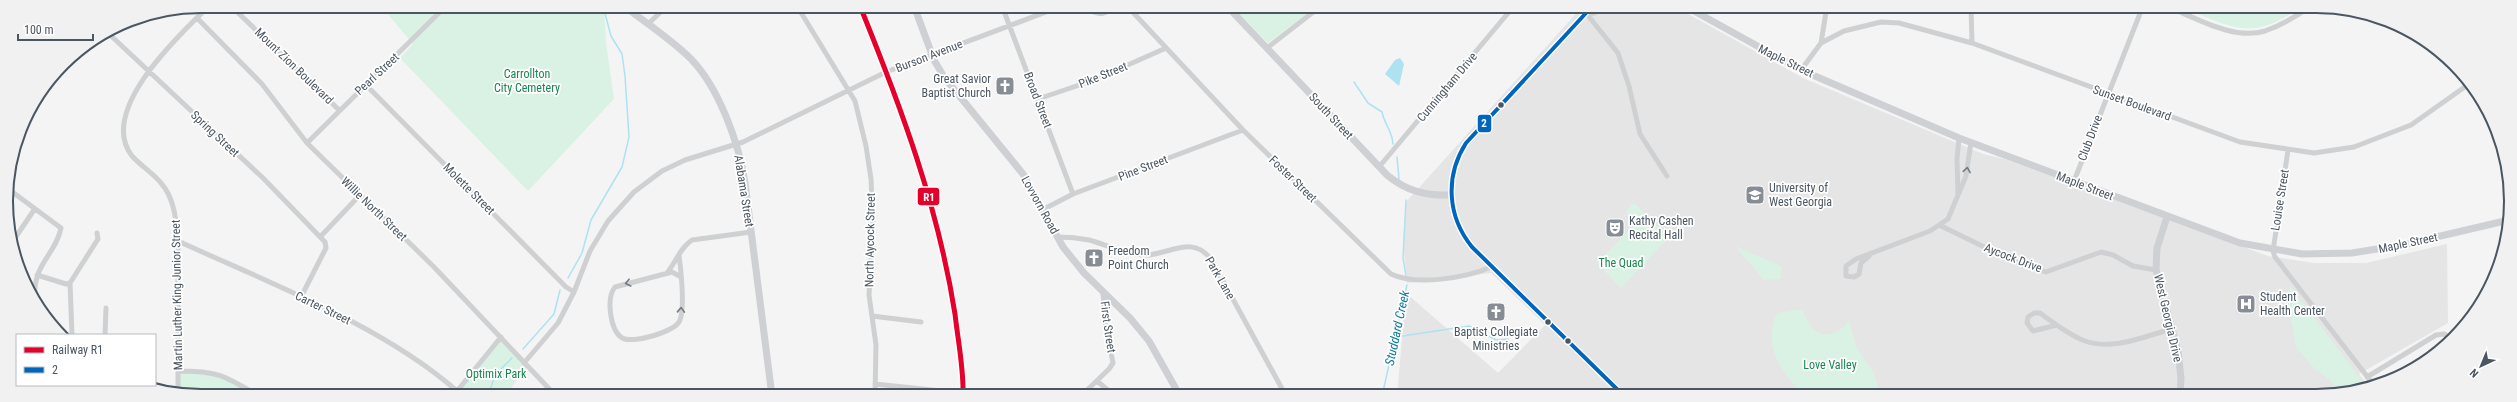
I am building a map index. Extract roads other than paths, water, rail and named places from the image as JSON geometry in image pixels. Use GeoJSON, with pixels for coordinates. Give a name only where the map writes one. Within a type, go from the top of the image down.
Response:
{"type":"FeatureCollection","features":[{"type":"Feature","properties":{"kind":"street","name":"Martin Luther King Junior Street"},"geometry":{"type":"LineString","coordinates":[[178,387],[178,241],[176,216],[171,200],[161,184],[132,156],[125,143],[122,127],[126,111],[148,71],[202,13]]}},
{"type":"Feature","properties":{"kind":"street","name":"Mount Zion Boulevard"},"geometry":{"type":"LineString","coordinates":[[238,13],[339,110]]}},
{"type":"Feature","properties":{"kind":"street","name":"Pearl Street"},"geometry":{"type":"LineString","coordinates":[[308,143],[339,110],[439,13]]}},
{"type":"Feature","properties":{"kind":"street","name":"Alabama Street"},"geometry":{"type":"LineString","coordinates":[[633,13],[687,56],[702,72],[716,98],[736,144],[742,167],[771,389]]}},
{"type":"Feature","properties":{"kind":"street"},"geometry":{"type":"LineString","coordinates":[[648,24],[660,13]]}},
{"type":"Feature","properties":{"kind":"street","name":"North Aycock Street"},"geometry":{"type":"LineString","coordinates":[[801,13],[858,108],[871,179],[873,225],[870,295],[876,345],[875,389]]}},
{"type":"Feature","properties":{"kind":"street","name":"Lovvorn Road"},"geometry":{"type":"LineString","coordinates":[[917,13],[932,54],[944,77],[1007,152],[1044,209],[1058,237],[1084,273],[1130,318],[1149,341],[1176,389]]}},
{"type":"Feature","properties":{"kind":"street","name":"Broad Street"},"geometry":{"type":"LineString","coordinates":[[1005,13],[1074,194]]}},
{"type":"Feature","properties":{"kind":"street","name":"Burson Avenue"},"geometry":{"type":"LineString","coordinates":[[524,362],[558,323],[574,292],[598,237],[616,211],[634,192],[673,165],[736,144],[848,90],[932,54],[1044,13]]}},
{"type":"Feature","properties":{"kind":"street"},"geometry":{"type":"LineString","coordinates":[[1097,13],[1101,15],[1107,13]]}},
{"type":"Feature","properties":{"kind":"street","name":"Foster Street"},"geometry":{"type":"LineString","coordinates":[[1134,13],[1243,130],[1391,274],[1412,281],[1455,276],[1491,267]]}},
{"type":"Feature","properties":{"kind":"street","name":"South Street"},"geometry":{"type":"LineString","coordinates":[[1234,13],[1379,167],[1399,184],[1411,190],[1428,195],[1451,195]]}},
{"type":"Feature","properties":{"kind":"street"},"geometry":{"type":"LineString","coordinates":[[1267,48],[1312,13]]}},
{"type":"Feature","properties":{"kind":"street","name":"Cunningham Drive"},"geometry":{"type":"LineString","coordinates":[[1379,167],[1508,13]]}},
{"type":"Feature","properties":{"kind":"street"},"geometry":{"type":"LineString","coordinates":[[1584,13],[1466,143],[1454,170],[1451,195],[1456,219],[1461,232],[1491,267],[1617,389]]}},
{"type":"Feature","properties":{"kind":"street"},"geometry":{"type":"LineString","coordinates":[[1589,13],[1618,53],[1630,86],[1640,134],[1667,176]]}},
{"type":"Feature","properties":{"kind":"street","name":"Maple Street"},"geometry":{"type":"LineString","coordinates":[[1698,13],[1802,70],[1960,138],[2167,217],[2240,243],[2273,251],[2323,255],[2352,253],[2402,245],[2503,221]]}},
{"type":"Feature","properties":{"kind":"street"},"geometry":{"type":"LineString","coordinates":[[1802,70],[1821,43],[1826,13]]}},
{"type":"Feature","properties":{"kind":"street"},"geometry":{"type":"LineString","coordinates":[[1971,13],[1972,43]]}},
{"type":"Feature","properties":{"kind":"street","name":"Club Drive"},"geometry":{"type":"LineString","coordinates":[[2074,181],[2140,13]]}},
{"type":"Feature","properties":{"kind":"street"},"geometry":{"type":"LineString","coordinates":[[2184,13],[2222,28],[2242,33],[2264,31],[2291,19],[2300,13]]}},
{"type":"Feature","properties":{"kind":"street","name":"Willie North Street"},"geometry":{"type":"LineString","coordinates":[[197,18],[262,84],[308,143],[359,196],[501,337],[549,389]]}},
{"type":"Feature","properties":{"kind":"street","name":"Sunset Boulevard"},"geometry":{"type":"LineString","coordinates":[[1821,43],[1858,26],[1881,22],[1899,23],[1972,43],[2240,142],[2314,153],[2354,147],[2412,125],[2465,87]]}},
{"type":"Feature","properties":{"kind":"street","name":"Spring Street"},"geometry":{"type":"LineString","coordinates":[[111,36],[263,178],[321,236]]}},
{"type":"Feature","properties":{"kind":"street","name":"Pike Street"},"geometry":{"type":"LineString","coordinates":[[1038,99],[1094,80],[1166,48]]}},
{"type":"Feature","properties":{"kind":"street","name":"Molette Street"},"geometry":{"type":"LineString","coordinates":[[366,85],[566,287],[574,292]]}},
{"type":"Feature","properties":{"kind":"street","name":"Pine Street"},"geometry":{"type":"LineString","coordinates":[[1044,209],[1074,194],[1243,130]]}},
{"type":"Feature","properties":{"kind":"street"},"geometry":{"type":"LineString","coordinates":[[1958,195],[1957,159],[1960,138]]}},
{"type":"Feature","properties":{"kind":"street"},"geometry":{"type":"LineString","coordinates":[[1869,256],[1861,263],[1859,274],[1854,277],[1846,276],[1846,266],[1856,259],[1869,256],[1939,225],[1948,219],[1966,176],[1971,142]]}},
{"type":"Feature","properties":{"kind":"street","name":"Louise Street"},"geometry":{"type":"LineString","coordinates":[[2273,251],[2288,150]]}},
{"type":"Feature","properties":{"kind":"street"},"geometry":{"type":"LineString","coordinates":[[13,194],[61,228],[60,235],[37,275],[36,290]]}},
{"type":"Feature","properties":{"kind":"street"},"geometry":{"type":"LineString","coordinates":[[301,297],[326,248],[325,242],[321,236],[359,196]]}},
{"type":"Feature","properties":{"kind":"street"},"geometry":{"type":"LineString","coordinates":[[17,236],[34,210]]}},
{"type":"Feature","properties":{"kind":"street","name":"West Georgia Drive"},"geometry":{"type":"LineString","coordinates":[[2167,217],[2158,248],[2156,270],[2178,351],[2181,378],[2180,389]]}},
{"type":"Feature","properties":{"kind":"street","name":"Aycock Drive"},"geometry":{"type":"LineString","coordinates":[[1939,225],[2004,257],[2046,272],[2101,252],[2113,254],[2132,266],[2156,270]]}},
{"type":"Feature","properties":{"kind":"street"},"geometry":{"type":"LineString","coordinates":[[666,273],[679,256],[684,245],[692,240],[751,232]]}},
{"type":"Feature","properties":{"kind":"street"},"geometry":{"type":"LineString","coordinates":[[72,334],[70,283],[98,239],[97,233]]}},
{"type":"Feature","properties":{"kind":"street","name":"Park Lane"},"geometry":{"type":"LineString","coordinates":[[1058,237],[1089,240],[1105,247],[1147,255],[1193,246],[1202,249],[1211,259],[1282,389]]}},
{"type":"Feature","properties":{"kind":"street","name":"Carter Street"},"geometry":{"type":"LineString","coordinates":[[178,241],[301,297],[389,341],[440,376],[451,389]]}},
{"type":"Feature","properties":{"kind":"street"},"geometry":{"type":"LineString","coordinates":[[2273,251],[2279,264],[2370,381]]}},
{"type":"Feature","properties":{"kind":"street"},"geometry":{"type":"LineString","coordinates":[[679,256],[681,277],[680,320],[676,326],[670,330],[643,338],[630,340],[622,338],[615,328],[610,312],[609,303],[612,291],[619,285],[666,273],[675,272],[681,277]]}},
{"type":"Feature","properties":{"kind":"street"},"geometry":{"type":"LineString","coordinates":[[37,275],[66,284],[70,283]]}},
{"type":"Feature","properties":{"kind":"street","name":"First Street"},"geometry":{"type":"LineString","coordinates":[[1088,389],[1113,363],[1106,328],[1103,292]]}},
{"type":"Feature","properties":{"kind":"street"},"geometry":{"type":"LineString","coordinates":[[105,334],[106,308]]}},
{"type":"Feature","properties":{"kind":"street"},"geometry":{"type":"LineString","coordinates":[[2057,325],[2033,331],[2027,323],[2028,317],[2040,313],[2084,341],[2103,344],[2125,342],[2172,329]]}},
{"type":"Feature","properties":{"kind":"street"},"geometry":{"type":"LineString","coordinates":[[872,316],[921,322]]}},
{"type":"Feature","properties":{"kind":"street"},"geometry":{"type":"LineString","coordinates":[[2367,377],[2436,335],[2444,334],[2447,336]]}},
{"type":"Feature","properties":{"kind":"street"},"geometry":{"type":"LineString","coordinates":[[458,389],[501,337]]}},
{"type":"Feature","properties":{"kind":"street"},"geometry":{"type":"LineString","coordinates":[[179,371],[210,372],[220,374],[247,389]]}},
{"type":"Feature","properties":{"kind":"street"},"geometry":{"type":"LineString","coordinates":[[1097,381],[1107,389]]}},
{"type":"Feature","properties":{"kind":"street"},"geometry":{"type":"LineString","coordinates":[[875,384],[922,389]]}},
{"type":"Feature","properties":{"kind":"water"},"geometry":{"type":"Polygon","coordinates":[[[1400,58],[1404,64],[1399,86],[1385,74],[1395,60],[1400,58]]]}},
{"type":"Feature","properties":{"kind":"waterway"},"geometry":{"type":"LineString","coordinates":[[568,278],[582,253],[591,220],[622,167],[629,137],[622,54],[611,36],[605,13]]}},
{"type":"Feature","properties":{"kind":"waterway","name":"Studdard Creek"},"geometry":{"type":"LineString","coordinates":[[1354,82],[1368,103],[1382,112],[1393,144]]}},
{"type":"Feature","properties":{"kind":"waterway","name":"Studdard Creek"},"geometry":{"type":"LineString","coordinates":[[1397,157],[1399,179]]}},
{"type":"Feature","properties":{"kind":"waterway","name":"Studdard Creek"},"geometry":{"type":"LineString","coordinates":[[1406,200],[1403,258],[1406,276]]}},
{"type":"Feature","properties":{"kind":"waterway","name":"Studdard Creek"},"geometry":{"type":"LineString","coordinates":[[1384,389],[1407,285]]}},
{"type":"Feature","properties":{"kind":"waterway"},"geometry":{"type":"LineString","coordinates":[[523,349],[554,314],[560,290]]}},
{"type":"Feature","properties":{"kind":"waterway"},"geometry":{"type":"LineString","coordinates":[[1396,337],[1469,326],[1496,340],[1508,339]]}},
{"type":"Feature","properties":{"kind":"waterway"},"geometry":{"type":"LineString","coordinates":[[490,389],[495,375],[512,358]]}},
{"type":"Feature","properties":{"kind":"rail line","name":"R1"},"geometry":{"type":"LineString","coordinates":[[863,13],[904,119],[939,235],[955,314],[962,365],[963,389]]}},
{"type":"Feature","properties":{"kind":"place","name":"Great Savior Baptist Church"},"geometry":{"type":"Point","coordinates":[1005,86]}},
{"type":"Feature","properties":{"kind":"place","name":"University of West Georgia"},"geometry":{"type":"Point","coordinates":[1755,195]}},
{"type":"Feature","properties":{"kind":"place","name":"Kathy Cashen Recital Hall"},"geometry":{"type":"Point","coordinates":[1615,228]}},
{"type":"Feature","properties":{"kind":"place","name":"Freedom Point Church"},"geometry":{"type":"Point","coordinates":[1094,258]}},
{"type":"Feature","properties":{"kind":"place","name":"Student Health Center"},"geometry":{"type":"Point","coordinates":[2246,304]}},
{"type":"Feature","properties":{"kind":"place","name":"Baptist Collegiate Ministries"},"geometry":{"type":"Point","coordinates":[1496,312]}},
{"type":"Feature","properties":{"kind":"park label","name":"Carrollton City Cemetery"},"geometry":{"type":"Point","coordinates":[527,81]}},
{"type":"Feature","properties":{"kind":"park label","name":"The Quad"},"geometry":{"type":"Point","coordinates":[1621,263]}},
{"type":"Feature","properties":{"kind":"park label","name":"Love Valley"},"geometry":{"type":"Point","coordinates":[1830,365]}},
{"type":"Feature","properties":{"kind":"park label","name":"Optimix Park"},"geometry":{"type":"Point","coordinates":[496,374]}}]}
